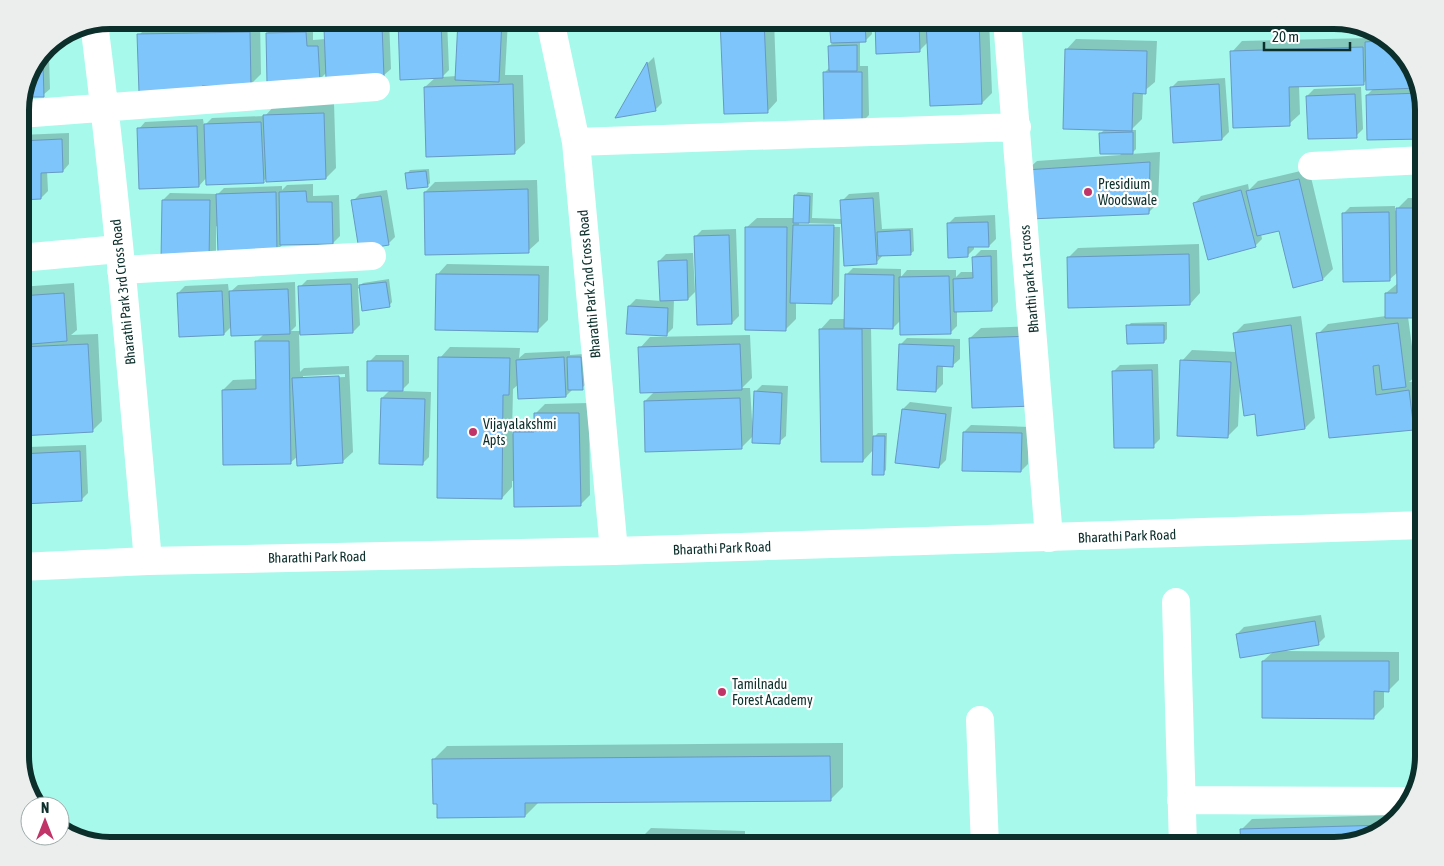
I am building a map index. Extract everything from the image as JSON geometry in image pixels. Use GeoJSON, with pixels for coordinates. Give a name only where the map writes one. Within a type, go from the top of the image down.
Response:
{"type":"FeatureCollection","features":[{"type":"Feature","properties":{"kind":"street","name":"Bharathi Park 2nd Cross Road"},"geometry":{"type":"LineString","coordinates":[[552,29],[576,142],[614,551]]}},
{"type":"Feature","properties":{"kind":"street","name":"Bharthi park 1st cross"},"geometry":{"type":"LineString","coordinates":[[1008,29],[1049,538]]}},
{"type":"Feature","properties":{"kind":"street","name":"Bharathi Park 3rd Cross Road"},"geometry":{"type":"LineString","coordinates":[[95,30],[105,108],[148,561]]}},
{"type":"Feature","properties":{"kind":"street"},"geometry":{"type":"LineString","coordinates":[[29,113],[376,87]]}},
{"type":"Feature","properties":{"kind":"street"},"geometry":{"type":"LineString","coordinates":[[576,142],[1016,127]]}},
{"type":"Feature","properties":{"kind":"street"},"geometry":{"type":"LineString","coordinates":[[1312,166],[1415,160]]}},
{"type":"Feature","properties":{"kind":"street"},"geometry":{"type":"LineString","coordinates":[[29,258],[372,256]]}},
{"type":"Feature","properties":{"kind":"street","name":"Bharathi Park Road"},"geometry":{"type":"LineString","coordinates":[[29,567],[148,561],[614,551],[1415,525]]}},
{"type":"Feature","properties":{"kind":"street"},"geometry":{"type":"LineString","coordinates":[[1176,602],[1183,837]]}},
{"type":"Feature","properties":{"kind":"street"},"geometry":{"type":"LineString","coordinates":[[980,720],[985,837]]}},
{"type":"Feature","properties":{"kind":"street"},"geometry":{"type":"LineString","coordinates":[[1181,800],[1402,801]]}},
{"type":"Feature","properties":{"kind":"building"},"geometry":{"type":"Polygon","coordinates":[[[324,29],[382,29],[384,77],[326,79],[324,29]]]}},
{"type":"Feature","properties":{"kind":"building"},"geometry":{"type":"Polygon","coordinates":[[[398,29],[441,29],[443,78],[400,80],[398,29]]]}},
{"type":"Feature","properties":{"kind":"building"},"geometry":{"type":"Polygon","coordinates":[[[458,29],[502,29],[499,82],[455,80],[458,29]]]}},
{"type":"Feature","properties":{"kind":"building"},"geometry":{"type":"Polygon","coordinates":[[[720,29],[764,29],[768,113],[724,114],[720,29]]]}},
{"type":"Feature","properties":{"kind":"building"},"geometry":{"type":"Polygon","coordinates":[[[830,29],[865,29],[866,42],[831,43],[830,29]]]}},
{"type":"Feature","properties":{"kind":"building"},"geometry":{"type":"Polygon","coordinates":[[[875,29],[919,29],[920,52],[876,54],[875,29]]]}},
{"type":"Feature","properties":{"kind":"building"},"geometry":{"type":"Polygon","coordinates":[[[926,29],[979,29],[982,104],[930,106],[926,29]]]}},
{"type":"Feature","properties":{"kind":"building"},"geometry":{"type":"Polygon","coordinates":[[[250,32],[251,85],[202,86],[202,91],[139,92],[137,34],[250,32]]]}},
{"type":"Feature","properties":{"kind":"building"},"geometry":{"type":"Polygon","coordinates":[[[306,32],[307,46],[318,46],[320,81],[267,83],[266,33],[306,32]]]}},
{"type":"Feature","properties":{"kind":"building"},"geometry":{"type":"Polygon","coordinates":[[[1377,41],[1392,52],[1404,69],[1412,88],[1366,90],[1365,42],[1377,41]]]}},
{"type":"Feature","properties":{"kind":"building"},"geometry":{"type":"Polygon","coordinates":[[[857,45],[857,71],[829,71],[828,46],[857,45]]]}},
{"type":"Feature","properties":{"kind":"building"},"geometry":{"type":"Polygon","coordinates":[[[1363,47],[1364,85],[1289,87],[1290,126],[1233,128],[1230,51],[1363,47]]]}},
{"type":"Feature","properties":{"kind":"building"},"geometry":{"type":"Polygon","coordinates":[[[1065,49],[1147,51],[1146,94],[1133,93],[1132,131],[1063,129],[1065,49]]]}},
{"type":"Feature","properties":{"kind":"building"},"geometry":{"type":"Polygon","coordinates":[[[647,62],[656,111],[615,118],[647,62]]]}},
{"type":"Feature","properties":{"kind":"building"},"geometry":{"type":"Polygon","coordinates":[[[43,63],[44,97],[30,97],[37,74],[43,63]]]}},
{"type":"Feature","properties":{"kind":"building"},"geometry":{"type":"Polygon","coordinates":[[[823,72],[862,72],[862,123],[824,124],[823,72]]]}},
{"type":"Feature","properties":{"kind":"building"},"geometry":{"type":"Polygon","coordinates":[[[513,84],[515,154],[426,157],[424,87],[513,84]]]}},
{"type":"Feature","properties":{"kind":"building"},"geometry":{"type":"Polygon","coordinates":[[[1219,84],[1222,140],[1173,143],[1170,87],[1219,84]]]}},
{"type":"Feature","properties":{"kind":"building"},"geometry":{"type":"Polygon","coordinates":[[[1413,93],[1415,104],[1415,139],[1367,140],[1366,95],[1413,93]]]}},
{"type":"Feature","properties":{"kind":"building"},"geometry":{"type":"Polygon","coordinates":[[[1355,94],[1357,138],[1308,139],[1306,96],[1355,94]]]}},
{"type":"Feature","properties":{"kind":"building"},"geometry":{"type":"Polygon","coordinates":[[[324,113],[326,179],[266,182],[263,115],[324,113]]]}},
{"type":"Feature","properties":{"kind":"building"},"geometry":{"type":"Polygon","coordinates":[[[261,122],[264,183],[206,185],[204,124],[261,122]]]}},
{"type":"Feature","properties":{"kind":"building"},"geometry":{"type":"Polygon","coordinates":[[[197,126],[199,187],[139,189],[137,128],[197,126]]]}},
{"type":"Feature","properties":{"kind":"building"},"geometry":{"type":"Polygon","coordinates":[[[1133,132],[1133,154],[1100,154],[1099,133],[1133,132]]]}},
{"type":"Feature","properties":{"kind":"building"},"geometry":{"type":"Polygon","coordinates":[[[62,139],[63,172],[41,173],[41,199],[29,200],[29,141],[62,139]]]}},
{"type":"Feature","properties":{"kind":"building","name":"Presidium Woodswale"},"geometry":{"type":"Polygon","coordinates":[[[1150,162],[1149,214],[1029,219],[1025,170],[1150,162]]]}},
{"type":"Feature","properties":{"kind":"building"},"geometry":{"type":"Polygon","coordinates":[[[426,171],[428,187],[407,189],[405,173],[426,171]]]}},
{"type":"Feature","properties":{"kind":"building"},"geometry":{"type":"Polygon","coordinates":[[[1299,179],[1323,280],[1293,288],[1279,231],[1257,236],[1246,191],[1299,179]]]}},
{"type":"Feature","properties":{"kind":"building"},"geometry":{"type":"Polygon","coordinates":[[[528,189],[529,253],[425,255],[424,192],[528,189]]]}},
{"type":"Feature","properties":{"kind":"building"},"geometry":{"type":"Polygon","coordinates":[[[1241,190],[1256,247],[1208,260],[1193,203],[1241,190]]]}},
{"type":"Feature","properties":{"kind":"building"},"geometry":{"type":"Polygon","coordinates":[[[306,191],[307,202],[332,202],[333,244],[280,245],[279,192],[306,191]]]}},
{"type":"Feature","properties":{"kind":"building"},"geometry":{"type":"Polygon","coordinates":[[[276,192],[277,251],[218,253],[216,194],[276,192]]]}},
{"type":"Feature","properties":{"kind":"building"},"geometry":{"type":"Polygon","coordinates":[[[794,195],[810,196],[809,223],[793,223],[794,195]]]}},
{"type":"Feature","properties":{"kind":"building"},"geometry":{"type":"Polygon","coordinates":[[[381,196],[389,245],[359,250],[351,200],[381,196]]]}},
{"type":"Feature","properties":{"kind":"building"},"geometry":{"type":"Polygon","coordinates":[[[873,198],[877,264],[844,266],[840,200],[873,198]]]}},
{"type":"Feature","properties":{"kind":"building"},"geometry":{"type":"Polygon","coordinates":[[[162,200],[210,200],[209,260],[161,260],[162,200]]]}},
{"type":"Feature","properties":{"kind":"building"},"geometry":{"type":"Polygon","coordinates":[[[1396,208],[1415,208],[1415,318],[1385,318],[1385,293],[1397,293],[1396,208]]]}},
{"type":"Feature","properties":{"kind":"building"},"geometry":{"type":"Polygon","coordinates":[[[1389,212],[1390,281],[1343,282],[1342,213],[1389,212]]]}},
{"type":"Feature","properties":{"kind":"building"},"geometry":{"type":"Polygon","coordinates":[[[988,222],[989,247],[968,247],[968,257],[948,258],[947,223],[988,222]]]}},
{"type":"Feature","properties":{"kind":"building"},"geometry":{"type":"Polygon","coordinates":[[[793,225],[834,225],[832,304],[790,303],[793,225]]]}},
{"type":"Feature","properties":{"kind":"building"},"geometry":{"type":"Polygon","coordinates":[[[745,227],[787,227],[786,331],[745,330],[745,227]]]}},
{"type":"Feature","properties":{"kind":"building"},"geometry":{"type":"Polygon","coordinates":[[[910,230],[911,255],[878,256],[877,232],[910,230]]]}},
{"type":"Feature","properties":{"kind":"building"},"geometry":{"type":"Polygon","coordinates":[[[729,235],[732,324],[697,325],[694,236],[729,235]]]}},
{"type":"Feature","properties":{"kind":"building"},"geometry":{"type":"Polygon","coordinates":[[[1189,254],[1190,305],[1068,308],[1067,257],[1189,254]]]}},
{"type":"Feature","properties":{"kind":"building"},"geometry":{"type":"Polygon","coordinates":[[[991,256],[992,311],[954,312],[953,279],[973,278],[972,257],[991,256]]]}},
{"type":"Feature","properties":{"kind":"building"},"geometry":{"type":"Polygon","coordinates":[[[687,260],[688,300],[660,301],[658,261],[687,260]]]}},
{"type":"Feature","properties":{"kind":"building"},"geometry":{"type":"Polygon","coordinates":[[[436,274],[539,275],[538,332],[435,330],[436,274]]]}},
{"type":"Feature","properties":{"kind":"building"},"geometry":{"type":"Polygon","coordinates":[[[845,274],[894,275],[893,329],[844,328],[845,274]]]}},
{"type":"Feature","properties":{"kind":"building"},"geometry":{"type":"Polygon","coordinates":[[[949,276],[951,334],[900,335],[899,277],[949,276]]]}},
{"type":"Feature","properties":{"kind":"building"},"geometry":{"type":"Polygon","coordinates":[[[386,282],[390,307],[362,311],[359,285],[386,282]]]}},
{"type":"Feature","properties":{"kind":"building"},"geometry":{"type":"Polygon","coordinates":[[[351,284],[353,333],[300,335],[298,286],[351,284]]]}},
{"type":"Feature","properties":{"kind":"building"},"geometry":{"type":"Polygon","coordinates":[[[288,289],[290,334],[231,336],[229,291],[288,289]]]}},
{"type":"Feature","properties":{"kind":"building"},"geometry":{"type":"Polygon","coordinates":[[[222,291],[224,335],[179,337],[177,293],[222,291]]]}},
{"type":"Feature","properties":{"kind":"building"},"geometry":{"type":"Polygon","coordinates":[[[64,293],[67,341],[29,344],[29,295],[64,293]]]}},
{"type":"Feature","properties":{"kind":"building"},"geometry":{"type":"Polygon","coordinates":[[[628,306],[668,308],[667,336],[626,334],[628,306]]]}},
{"type":"Feature","properties":{"kind":"building"},"geometry":{"type":"Polygon","coordinates":[[[1398,323],[1406,387],[1382,390],[1379,365],[1373,366],[1376,395],[1409,390],[1414,430],[1329,438],[1316,333],[1398,323]]]}},
{"type":"Feature","properties":{"kind":"building"},"geometry":{"type":"Polygon","coordinates":[[[1126,325],[1164,325],[1164,343],[1127,344],[1126,325]]]}},
{"type":"Feature","properties":{"kind":"building"},"geometry":{"type":"Polygon","coordinates":[[[1291,325],[1305,429],[1257,436],[1255,414],[1244,416],[1233,333],[1291,325]]]}},
{"type":"Feature","properties":{"kind":"building"},"geometry":{"type":"Polygon","coordinates":[[[819,329],[862,329],[863,462],[821,462],[819,329]]]}},
{"type":"Feature","properties":{"kind":"building"},"geometry":{"type":"Polygon","coordinates":[[[1033,336],[1035,406],[972,408],[969,338],[1033,336]]]}},
{"type":"Feature","properties":{"kind":"building"},"geometry":{"type":"Polygon","coordinates":[[[255,341],[289,341],[291,464],[223,465],[222,390],[256,389],[255,341]]]}},
{"type":"Feature","properties":{"kind":"building"},"geometry":{"type":"Polygon","coordinates":[[[88,344],[93,432],[29,436],[29,347],[88,344]]]}},
{"type":"Feature","properties":{"kind":"building"},"geometry":{"type":"Polygon","coordinates":[[[740,344],[742,390],[640,393],[638,347],[740,344]]]}},
{"type":"Feature","properties":{"kind":"building"},"geometry":{"type":"Polygon","coordinates":[[[899,344],[954,346],[953,367],[937,366],[936,392],[897,390],[899,344]]]}},
{"type":"Feature","properties":{"kind":"building"},"geometry":{"type":"Polygon","coordinates":[[[438,357],[510,358],[509,395],[503,395],[502,499],[437,498],[438,357]]]}},
{"type":"Feature","properties":{"kind":"building"},"geometry":{"type":"Polygon","coordinates":[[[564,357],[566,397],[518,399],[516,360],[564,357]]]}},
{"type":"Feature","properties":{"kind":"building"},"geometry":{"type":"Polygon","coordinates":[[[567,357],[581,357],[583,390],[568,390],[567,357]]]}},
{"type":"Feature","properties":{"kind":"building"},"geometry":{"type":"Polygon","coordinates":[[[1180,360],[1231,362],[1228,438],[1177,436],[1180,360]]]}},
{"type":"Feature","properties":{"kind":"building"},"geometry":{"type":"Polygon","coordinates":[[[367,361],[403,361],[403,391],[367,391],[367,361]]]}},
{"type":"Feature","properties":{"kind":"building"},"geometry":{"type":"Polygon","coordinates":[[[1152,370],[1154,448],[1114,448],[1112,371],[1152,370]]]}},
{"type":"Feature","properties":{"kind":"building"},"geometry":{"type":"Polygon","coordinates":[[[339,376],[343,463],[297,466],[292,378],[339,376]]]}},
{"type":"Feature","properties":{"kind":"building"},"geometry":{"type":"Polygon","coordinates":[[[754,391],[782,393],[780,444],[752,443],[754,391]]]}},
{"type":"Feature","properties":{"kind":"building"},"geometry":{"type":"Polygon","coordinates":[[[381,398],[425,399],[423,465],[379,464],[381,398]]]}},
{"type":"Feature","properties":{"kind":"building"},"geometry":{"type":"Polygon","coordinates":[[[740,398],[742,449],[645,452],[644,401],[740,398]]]}},
{"type":"Feature","properties":{"kind":"building"},"geometry":{"type":"Polygon","coordinates":[[[902,409],[946,414],[939,468],[895,463],[902,409]]]}},
{"type":"Feature","properties":{"kind":"building"},"geometry":{"type":"Polygon","coordinates":[[[534,413],[579,413],[581,506],[514,507],[513,432],[534,432],[534,413]]]}},
{"type":"Feature","properties":{"kind":"building"},"geometry":{"type":"Polygon","coordinates":[[[963,432],[1022,433],[1021,472],[962,471],[963,432]]]}},
{"type":"Feature","properties":{"kind":"building"},"geometry":{"type":"Polygon","coordinates":[[[873,436],[885,436],[884,475],[872,475],[873,436]]]}},
{"type":"Feature","properties":{"kind":"building"},"geometry":{"type":"Polygon","coordinates":[[[80,451],[82,501],[29,504],[29,454],[80,451]]]}},
{"type":"Feature","properties":{"kind":"building"},"geometry":{"type":"Polygon","coordinates":[[[1315,621],[1319,645],[1240,658],[1236,634],[1315,621]]]}},
{"type":"Feature","properties":{"kind":"building"},"geometry":{"type":"Polygon","coordinates":[[[1262,661],[1389,661],[1389,692],[1374,691],[1374,719],[1262,718],[1262,661]]]}},
{"type":"Feature","properties":{"kind":"building"},"geometry":{"type":"Polygon","coordinates":[[[830,756],[831,801],[525,803],[525,817],[437,818],[437,804],[433,804],[432,759],[830,756]]]}},
{"type":"Feature","properties":{"kind":"building"},"geometry":{"type":"Polygon","coordinates":[[[1376,825],[1345,837],[1240,837],[1240,829],[1376,825]]]}},
{"type":"Feature","properties":{"kind":"place","name":"Presidium Woodswale"},"geometry":{"type":"Point","coordinates":[1088,192]}},
{"type":"Feature","properties":{"kind":"place","name":"Vijayalakshmi Apts"},"geometry":{"type":"Point","coordinates":[473,432]}},
{"type":"Feature","properties":{"kind":"place","name":"Tamilnadu Forest Academy"},"geometry":{"type":"Point","coordinates":[722,692]}}]}
